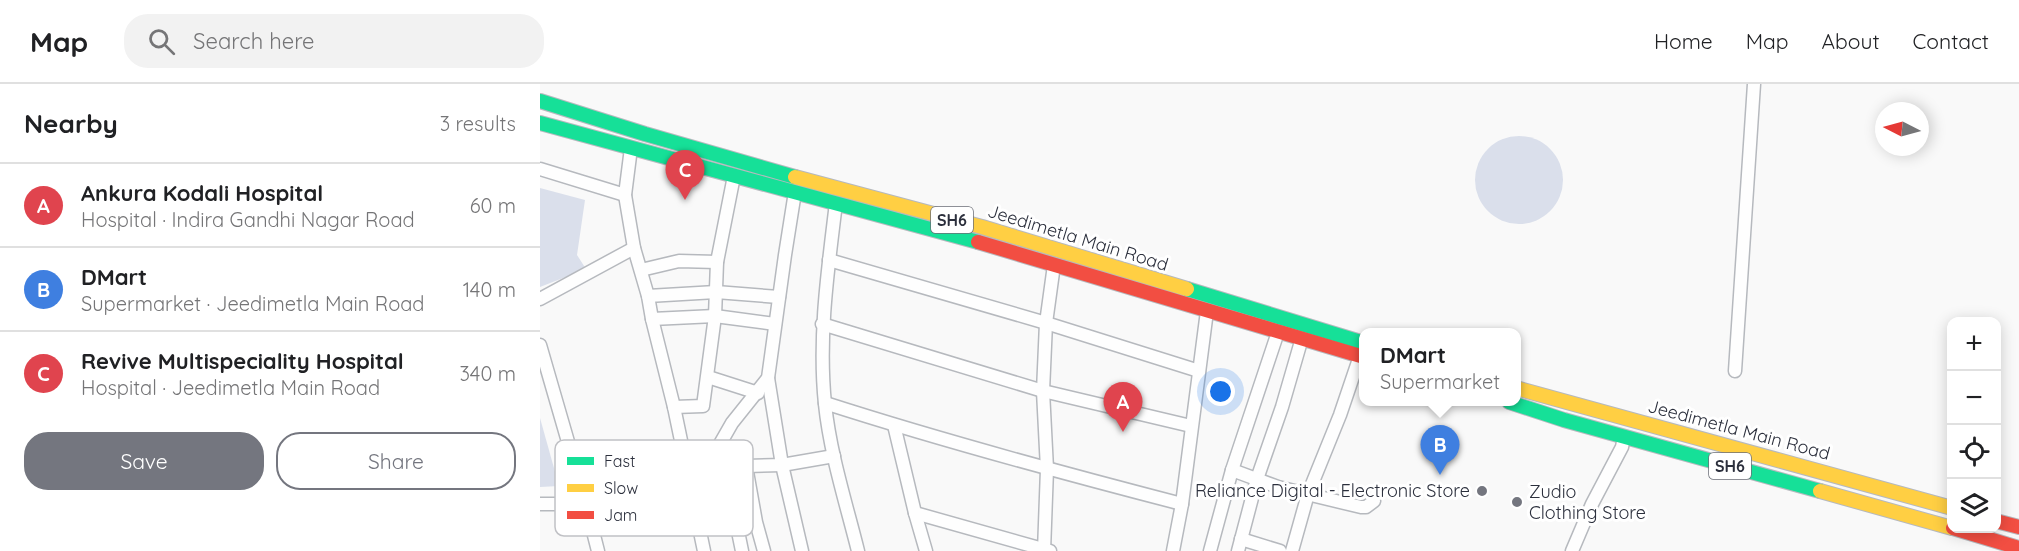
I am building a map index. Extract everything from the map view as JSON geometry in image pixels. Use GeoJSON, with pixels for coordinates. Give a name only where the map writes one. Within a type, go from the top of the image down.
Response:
{"type":"FeatureCollection","features":[{"type":"Feature","properties":{"kind":"main road","name":"Jeedimetla Main Road"},"geometry":{"type":"LineString","coordinates":[[540,101],[645,134],[865,197],[981,227],[1152,279],[1359,351]]}},
{"type":"Feature","properties":{"kind":"main road","name":"Jeedimetla Main Road"},"geometry":{"type":"LineString","coordinates":[[540,123],[993,246],[1278,332],[1359,351]]}},
{"type":"Feature","properties":{"kind":"main road"},"geometry":{"type":"LineString","coordinates":[[1145,292],[1152,279]]}},
{"type":"Feature","properties":{"kind":"main road","name":"Jeedimetla Main Road"},"geometry":{"type":"LineString","coordinates":[[1521,389],[1947,507]]}},
{"type":"Feature","properties":{"kind":"main road","name":"Jeedimetla Main Road"},"geometry":{"type":"LineString","coordinates":[[1521,406],[1564,420],[1947,527]]}},
{"type":"Feature","properties":{"kind":"main road"},"geometry":{"type":"LineString","coordinates":[[2001,522],[2019,527]]}},
{"type":"Feature","properties":{"kind":"main road","name":"Jeedimetla Main Road"},"geometry":{"type":"LineString","coordinates":[[1969,533],[2019,548]]}},
{"type":"Feature","properties":{"kind":"street"},"geometry":{"type":"LineString","coordinates":[[1734,370],[1754,84]]}},
{"type":"Feature","properties":{"kind":"street"},"geometry":{"type":"LineString","coordinates":[[631,148],[625,195],[634,248],[648,296],[681,440]]}},
{"type":"Feature","properties":{"kind":"street"},"geometry":{"type":"LineString","coordinates":[[540,169],[625,195]]}},
{"type":"Feature","properties":{"kind":"street"},"geometry":{"type":"LineString","coordinates":[[674,407],[704,406],[715,316],[717,262],[734,176]]}},
{"type":"Feature","properties":{"kind":"street"},"geometry":{"type":"LineString","coordinates":[[795,192],[768,378],[783,465],[802,551]]}},
{"type":"Feature","properties":{"kind":"street"},"geometry":{"type":"LineString","coordinates":[[836,203],[822,324],[825,404],[834,456],[858,551]]}},
{"type":"Feature","properties":{"kind":"street"},"geometry":{"type":"LineString","coordinates":[[540,299],[634,248]]}},
{"type":"Feature","properties":{"kind":"street"},"geometry":{"type":"LineString","coordinates":[[829,260],[1046,323],[1199,371]]}},
{"type":"Feature","properties":{"kind":"street"},"geometry":{"type":"LineString","coordinates":[[640,270],[679,261],[717,262]]}},
{"type":"Feature","properties":{"kind":"street"},"geometry":{"type":"LineString","coordinates":[[915,513],[1046,551],[1047,468],[1043,391],[1046,323],[1054,265]]}},
{"type":"Feature","properties":{"kind":"street"},"geometry":{"type":"LineString","coordinates":[[648,296],[716,292],[779,297]]}},
{"type":"Feature","properties":{"kind":"street"},"geometry":{"type":"LineString","coordinates":[[1173,551],[1182,504],[1207,311]]}},
{"type":"Feature","properties":{"kind":"street"},"geometry":{"type":"LineString","coordinates":[[652,319],[715,316],[775,324]]}},
{"type":"Feature","properties":{"kind":"street"},"geometry":{"type":"LineString","coordinates":[[822,324],[1043,391],[1191,426]]}},
{"type":"Feature","properties":{"kind":"street"},"geometry":{"type":"LineString","coordinates":[[1210,551],[1232,470],[1278,332]]}},
{"type":"Feature","properties":{"kind":"street"},"geometry":{"type":"LineString","coordinates":[[1280,551],[1240,545],[1257,479],[1282,407],[1302,338]]}},
{"type":"Feature","properties":{"kind":"street"},"geometry":{"type":"LineString","coordinates":[[540,345],[567,440]]}},
{"type":"Feature","properties":{"kind":"street"},"geometry":{"type":"LineString","coordinates":[[1292,551],[1308,494],[1359,361]]}},
{"type":"Feature","properties":{"kind":"street"},"geometry":{"type":"LineString","coordinates":[[708,377],[758,393]]}},
{"type":"Feature","properties":{"kind":"street"},"geometry":{"type":"LineString","coordinates":[[725,440],[732,423],[768,378]]}},
{"type":"Feature","properties":{"kind":"street"},"geometry":{"type":"LineString","coordinates":[[825,404],[1182,504]]}},
{"type":"Feature","properties":{"kind":"street"},"geometry":{"type":"LineString","coordinates":[[894,425],[926,551]]}},
{"type":"Feature","properties":{"kind":"street"},"geometry":{"type":"LineString","coordinates":[[1572,551],[1592,504],[1622,447],[1624,436]]}},
{"type":"Feature","properties":{"kind":"street"},"geometry":{"type":"LineString","coordinates":[[753,466],[783,465],[834,456]]}},
{"type":"Feature","properties":{"kind":"street"},"geometry":{"type":"LineString","coordinates":[[1232,470],[1308,494],[1361,507],[1366,507],[1374,501]]}},
{"type":"Feature","properties":{"kind":"street"},"geometry":{"type":"LineString","coordinates":[[753,505],[764,551]]}},
{"type":"Feature","properties":{"kind":"street"},"geometry":{"type":"LineString","coordinates":[[594,536],[598,551]]}},
{"type":"Feature","properties":{"kind":"street"},"geometry":{"type":"LineString","coordinates":[[701,536],[704,551]]}},
{"type":"Feature","properties":{"kind":"street"},"geometry":{"type":"LineString","coordinates":[[738,536],[742,551]]}},
{"type":"Feature","properties":{"kind":"shaded area"},"geometry":{"type":"Polygon","coordinates":[[[1519,136],[1536,139],[1550,149],[1560,163],[1563,180],[1560,197],[1550,211],[1536,221],[1519,224],[1502,221],[1488,211],[1478,197],[1475,180],[1478,163],[1488,149],[1502,139],[1519,136]]]}},
{"type":"Feature","properties":{"kind":"shaded area"},"geometry":{"type":"Polygon","coordinates":[[[540,188],[585,200],[577,255],[586,269],[540,287],[540,188]]]}},
{"type":"Feature","properties":{"kind":"shaded area"},"geometry":{"type":"Polygon","coordinates":[[[540,418],[555,472],[555,486],[540,487],[540,418]]]}},
{"type":"Feature","properties":{"kind":"traffic: fast"},"geometry":{"type":"LineString","coordinates":[[540,101],[795,177]]}},
{"type":"Feature","properties":{"kind":"traffic: fast"},"geometry":{"type":"LineString","coordinates":[[540,123],[978,242]]}},
{"type":"Feature","properties":{"kind":"traffic: fast"},"geometry":{"type":"LineString","coordinates":[[1187,289],[1359,341]]}},
{"type":"Feature","properties":{"kind":"traffic: fast"},"geometry":{"type":"LineString","coordinates":[[1521,406],[1820,491]]}},
{"type":"Feature","properties":{"kind":"traffic: slow"},"geometry":{"type":"LineString","coordinates":[[795,177],[982,227],[1187,289]]}},
{"type":"Feature","properties":{"kind":"traffic: slow"},"geometry":{"type":"LineString","coordinates":[[1521,389],[1947,507]]}},
{"type":"Feature","properties":{"kind":"traffic: slow"},"geometry":{"type":"LineString","coordinates":[[1820,491],[1947,527]]}},
{"type":"Feature","properties":{"kind":"traffic: jam"},"geometry":{"type":"LineString","coordinates":[[978,242],[1359,356]]}},
{"type":"Feature","properties":{"kind":"traffic: jam"},"geometry":{"type":"LineString","coordinates":[[2001,522],[2019,527]]}},
{"type":"Feature","properties":{"kind":"traffic: jam"},"geometry":{"type":"LineString","coordinates":[[1970,533],[2019,548]]}},
{"type":"Feature","properties":{"kind":"place","name":"Revive Multispeciality Hospital"},"geometry":{"type":"Point","coordinates":[685,200]}},
{"type":"Feature","properties":{"kind":"place","name":"Ankura Kodali Hospital"},"geometry":{"type":"Point","coordinates":[1123,432]}},
{"type":"Feature","properties":{"kind":"place","name":"DMart"},"geometry":{"type":"Point","coordinates":[1440,475]}},
{"type":"Feature","properties":{"kind":"place","name":"Reliance Digital - Electronic Store"},"geometry":{"type":"Point","coordinates":[1482,491]}},
{"type":"Feature","properties":{"kind":"place","name":"Zudio Clothing Store"},"geometry":{"type":"Point","coordinates":[1517,502]}}]}
